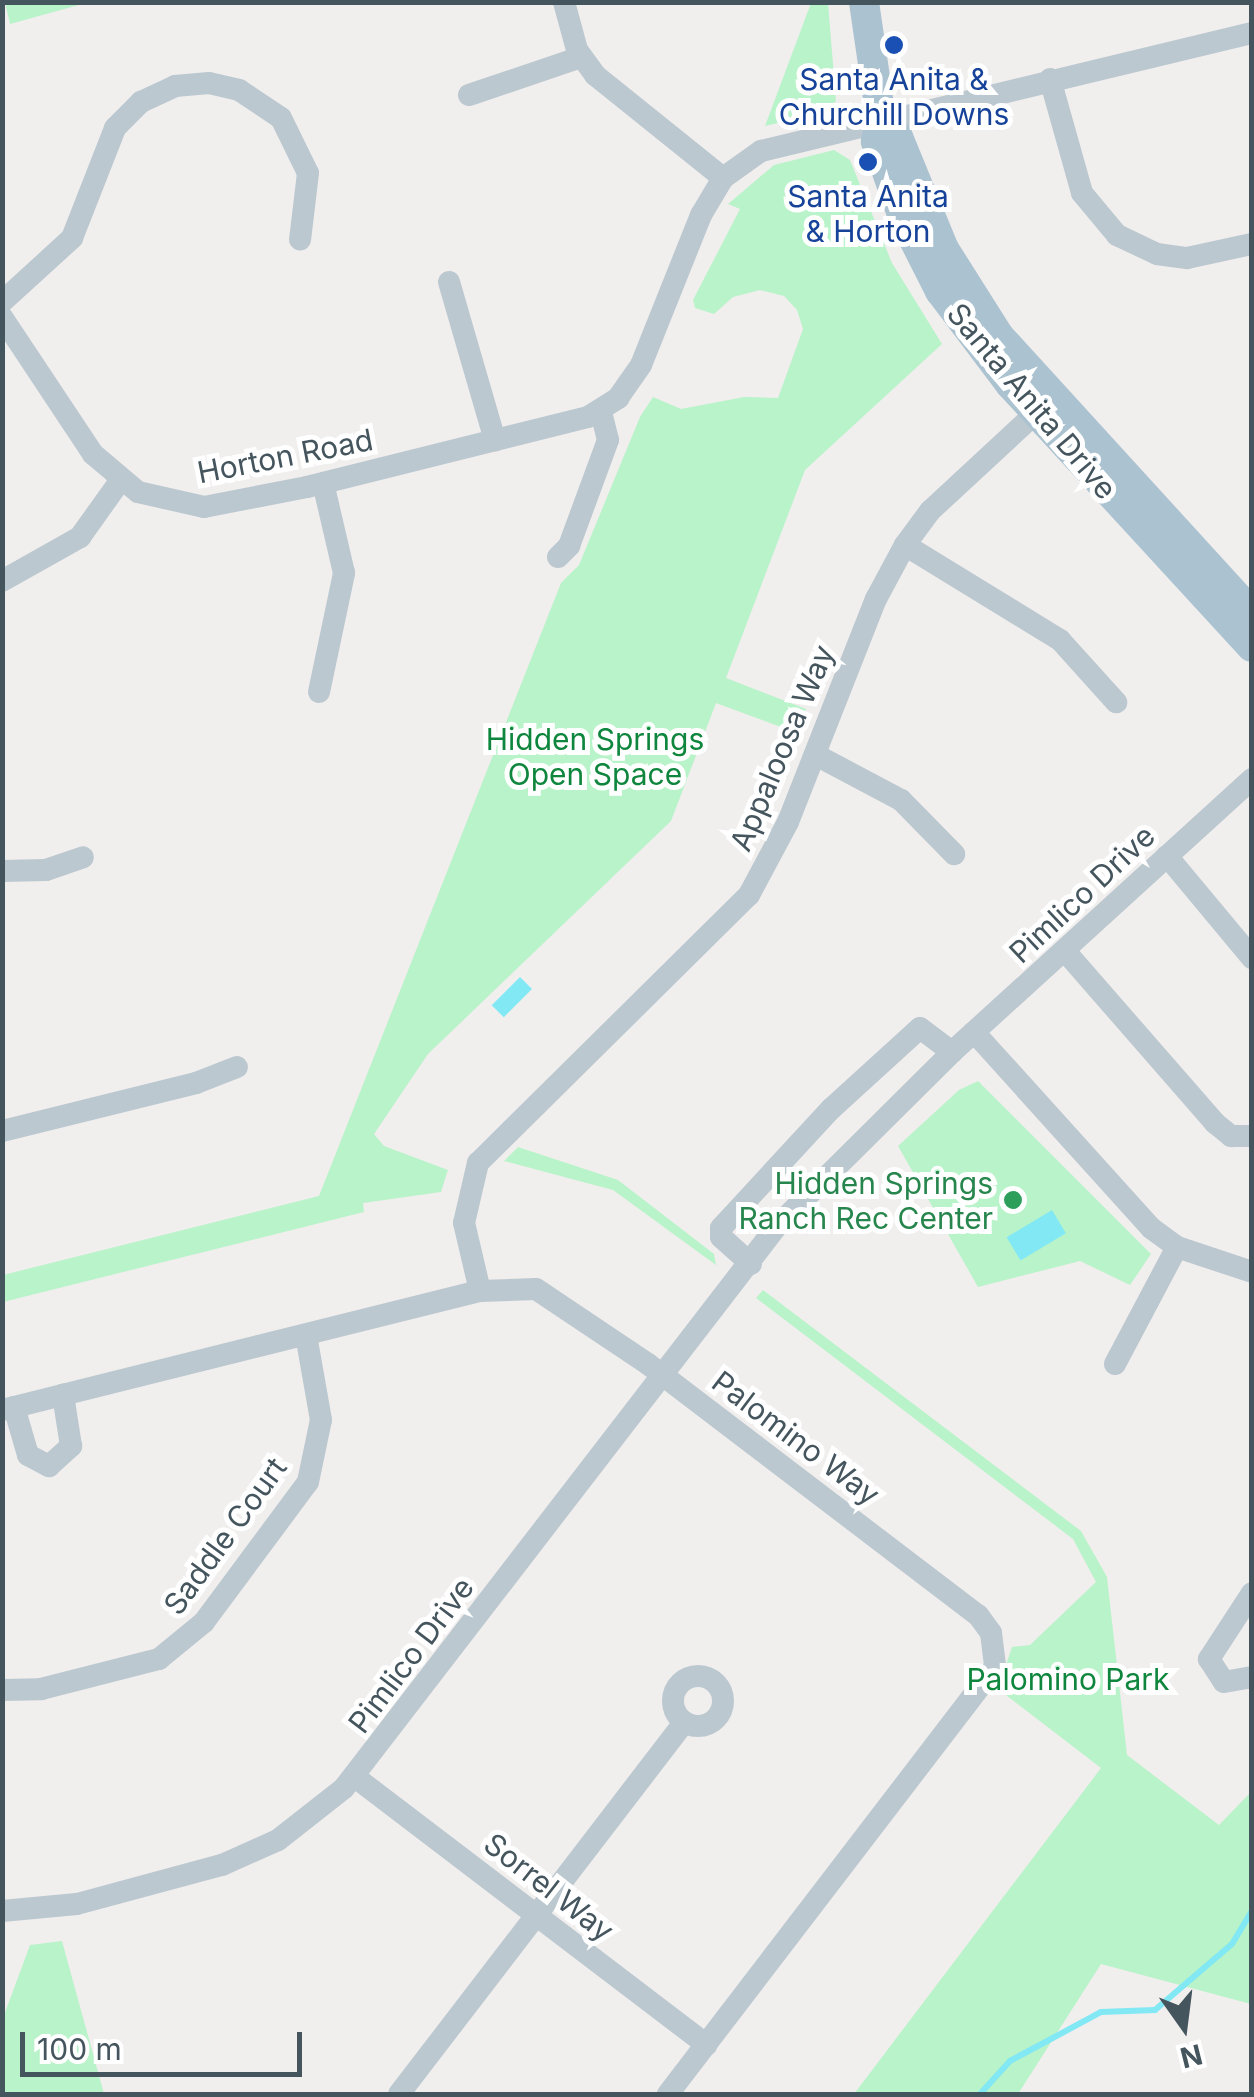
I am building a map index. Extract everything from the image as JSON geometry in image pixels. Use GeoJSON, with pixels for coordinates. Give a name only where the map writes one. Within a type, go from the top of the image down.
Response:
{"type":"FeatureCollection","features":[{"type":"Feature","properties":{"kind":"main road","name":"Santa Anita Drive"},"geometry":{"type":"LineString","coordinates":[[864,2],[881,119],[876,141],[931,273],[967,331],[1036,412],[1252,647]]}},
{"type":"Feature","properties":{"kind":"main road","name":"Santa Anita Drive"},"geometry":{"type":"LineString","coordinates":[[881,119],[898,137],[944,249],[988,321],[1252,613]]}},
{"type":"Feature","properties":{"kind":"street"},"geometry":{"type":"LineString","coordinates":[[564,2],[581,56],[595,76],[723,178]]}},
{"type":"Feature","properties":{"kind":"street"},"geometry":{"type":"LineString","coordinates":[[558,557],[569,546],[608,440],[601,411],[632,382],[701,215],[723,178],[786,141],[1252,33]]}},
{"type":"Feature","properties":{"kind":"street"},"geometry":{"type":"LineString","coordinates":[[468,95],[581,56]]}},
{"type":"Feature","properties":{"kind":"street"},"geometry":{"type":"LineString","coordinates":[[1050,79],[1082,193],[1117,234],[1171,257],[1252,244]]}},
{"type":"Feature","properties":{"kind":"street"},"geometry":{"type":"LineString","coordinates":[[2,302],[72,238],[115,128],[141,102],[175,86],[239,90],[281,118],[308,174],[300,240]]}},
{"type":"Feature","properties":{"kind":"street"},"geometry":{"type":"LineString","coordinates":[[449,282],[496,440]]}},
{"type":"Feature","properties":{"kind":"street","name":"Horton Road"},"geometry":{"type":"LineString","coordinates":[[2,317],[94,454],[120,480],[160,501],[204,506],[323,483],[601,411]]}},
{"type":"Feature","properties":{"kind":"street","name":"Appaloosa Way"},"geometry":{"type":"LineString","coordinates":[[480,1291],[464,1222],[478,1163],[749,895],[816,755],[876,599],[906,544],[930,510],[1036,412]]}},
{"type":"Feature","properties":{"kind":"street"},"geometry":{"type":"LineString","coordinates":[[2,581],[80,538],[120,480]]}},
{"type":"Feature","properties":{"kind":"street"},"geometry":{"type":"LineString","coordinates":[[319,692],[344,576],[323,483]]}},
{"type":"Feature","properties":{"kind":"street"},"geometry":{"type":"LineString","coordinates":[[906,544],[1060,640],[1116,702]]}},
{"type":"Feature","properties":{"kind":"street"},"geometry":{"type":"LineString","coordinates":[[816,755],[901,800],[954,854]]}},
{"type":"Feature","properties":{"kind":"street","name":"Pimlico Drive"},"geometry":{"type":"LineString","coordinates":[[2,1911],[77,1904],[234,1860],[298,1826],[355,1777],[661,1374],[821,1179],[952,1052],[1252,779]]}},
{"type":"Feature","properties":{"kind":"street"},"geometry":{"type":"LineString","coordinates":[[2,871],[46,870],[83,856]]}},
{"type":"Feature","properties":{"kind":"street"},"geometry":{"type":"LineString","coordinates":[[1166,856],[1252,958]]}},
{"type":"Feature","properties":{"kind":"street"},"geometry":{"type":"LineString","coordinates":[[1064,951],[1215,1122],[1231,1136],[1252,1136]]}},
{"type":"Feature","properties":{"kind":"street"},"geometry":{"type":"LineString","coordinates":[[751,1264],[721,1238],[721,1228],[831,1109],[920,1028],[952,1052]]}},
{"type":"Feature","properties":{"kind":"street"},"geometry":{"type":"LineString","coordinates":[[974,1032],[1126,1203],[1177,1247],[1252,1272]]}},
{"type":"Feature","properties":{"kind":"street"},"geometry":{"type":"LineString","coordinates":[[2,1131],[196,1084],[238,1067]]}},
{"type":"Feature","properties":{"kind":"street"},"geometry":{"type":"LineString","coordinates":[[1116,1364],[1177,1247]]}},
{"type":"Feature","properties":{"kind":"street","name":"Palomino Way"},"geometry":{"type":"LineString","coordinates":[[64,1394],[71,1446],[49,1466],[28,1455],[8,1408],[64,1394],[306,1335],[480,1291],[536,1289],[661,1374],[978,1615],[995,1646],[995,1667],[668,2094]]}},
{"type":"Feature","properties":{"kind":"street","name":"Saddle Court"},"geometry":{"type":"LineString","coordinates":[[2,1690],[41,1689],[159,1659],[204,1622],[308,1482],[321,1420],[306,1335]]}},
{"type":"Feature","properties":{"kind":"street"},"geometry":{"type":"LineString","coordinates":[[1252,1593],[1209,1659],[1224,1682],[1252,1677]]}},
{"type":"Feature","properties":{"kind":"street"},"geometry":{"type":"LineString","coordinates":[[399,2094],[684,1722]]}},
{"type":"Feature","properties":{"kind":"street","name":"Sorrel Way"},"geometry":{"type":"LineString","coordinates":[[355,1777],[707,2045]]}},
{"type":"Feature","properties":{"kind":"green space"},"geometry":{"type":"Polygon","coordinates":[[[5,2],[86,2],[86,3],[10,24],[5,2]]]}},
{"type":"Feature","properties":{"kind":"green space"},"geometry":{"type":"Polygon","coordinates":[[[811,3],[828,3],[836,101],[825,112],[765,126],[811,3]]]}},
{"type":"Feature","properties":{"kind":"green space","name":"Hidden Springs Open Space"},"geometry":{"type":"Polygon","coordinates":[[[834,150],[850,160],[892,263],[942,344],[805,470],[726,678],[806,709],[797,733],[716,703],[671,821],[428,1054],[374,1134],[384,1146],[448,1170],[441,1192],[363,1203],[364,1212],[3,1302],[3,1275],[319,1196],[561,583],[579,565],[640,417],[653,397],[681,409],[744,397],[778,398],[803,329],[797,310],[784,296],[760,290],[733,297],[714,314],[695,308],[693,300],[740,209],[728,204],[774,165],[834,150]]]}},
{"type":"Feature","properties":{"kind":"green space","name":"Hidden Springs Ranch Rec Center"},"geometry":{"type":"Polygon","coordinates":[[[978,1081],[1151,1254],[1130,1285],[1080,1261],[978,1287],[898,1146],[959,1090],[978,1081]]]}},
{"type":"Feature","properties":{"kind":"green space"},"geometry":{"type":"Polygon","coordinates":[[[518,1147],[618,1180],[714,1254],[716,1265],[613,1190],[504,1161],[518,1147]]]}},
{"type":"Feature","properties":{"kind":"green space","name":"Palomino Park"},"geometry":{"type":"Polygon","coordinates":[[[763,1290],[1081,1531],[1107,1577],[1127,1755],[1219,1825],[1251,1792],[1251,2004],[1101,1964],[1018,2094],[854,2094],[1101,1768],[998,1689],[1012,1647],[1030,1645],[1096,1582],[1073,1539],[756,1298],[763,1290]]]}},
{"type":"Feature","properties":{"kind":"green space"},"geometry":{"type":"Polygon","coordinates":[[[62,1941],[104,2094],[3,2094],[3,2018],[30,1945],[62,1941]]]}},
{"type":"Feature","properties":{"kind":"water"},"geometry":{"type":"Polygon","coordinates":[[[520,977],[532,989],[504,1017],[492,1005],[520,977]]]}},
{"type":"Feature","properties":{"kind":"water"},"geometry":{"type":"Polygon","coordinates":[[[1052,1210],[1066,1233],[1020,1260],[1007,1237],[1052,1210]]]}},
{"type":"Feature","properties":{"kind":"waterway"},"geometry":{"type":"LineString","coordinates":[[980,2094],[1010,2061],[1101,2012],[1155,2010],[1232,1944],[1252,1911]]}},
{"type":"Feature","properties":{"kind":"place","name":"Santa Anita & Churchill Downs"},"geometry":{"type":"Point","coordinates":[894,45]}},
{"type":"Feature","properties":{"kind":"place","name":"Santa Anita & Horton"},"geometry":{"type":"Point","coordinates":[868,162]}},
{"type":"Feature","properties":{"kind":"place","name":"Hidden Springs Ranch Rec Center"},"geometry":{"type":"Point","coordinates":[1013,1200]}}]}
